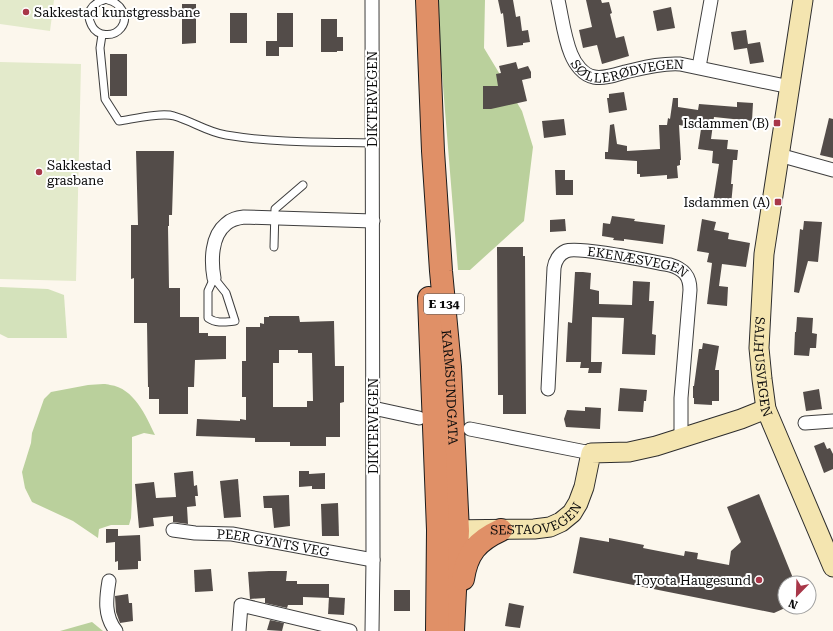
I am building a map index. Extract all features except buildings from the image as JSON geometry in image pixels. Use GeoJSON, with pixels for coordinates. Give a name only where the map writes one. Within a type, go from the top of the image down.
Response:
{"type":"FeatureCollection","features":[{"type":"Feature","properties":{"kind":"highway","name":"KARMSUNDGATA"},"geometry":{"type":"LineString","coordinates":[[417,0],[448,530],[454,607],[453,631]]}},
{"type":"Feature","properties":{"kind":"highway","name":"KARMSUNDGATA"},"geometry":{"type":"LineString","coordinates":[[427,0],[433,151],[441,272],[450,367],[448,530],[437,631]]}},
{"type":"Feature","properties":{"kind":"highway","name":"E 134"},"geometry":{"type":"LineString","coordinates":[[454,607],[468,558],[480,542],[487,536],[501,530]]}},
{"type":"Feature","properties":{"kind":"main road","name":"SALHUSVEGEN"},"geometry":{"type":"LineString","coordinates":[[803,0],[764,254],[759,348],[766,409],[833,567]]}},
{"type":"Feature","properties":{"kind":"main road"},"geometry":{"type":"LineString","coordinates":[[591,454],[629,452],[656,446],[766,409]]}},
{"type":"Feature","properties":{"kind":"main road","name":"SESTAOVEGEN"},"geometry":{"type":"LineString","coordinates":[[448,530],[534,529],[550,527],[561,522],[572,513],[578,503],[584,487],[591,454]]}},
{"type":"Feature","properties":{"kind":"street","name":"DIKTERVEGEN"},"geometry":{"type":"LineString","coordinates":[[372,0],[372,631]]}},
{"type":"Feature","properties":{"kind":"street","name":"SØLLERØDVEGEN"},"geometry":{"type":"LineString","coordinates":[[558,0],[571,54],[578,66],[585,73],[593,77],[602,77],[667,63],[699,67],[790,87]]}},
{"type":"Feature","properties":{"kind":"street","name":"SØLLERØDVEGEN"},"geometry":{"type":"LineString","coordinates":[[699,67],[711,0]]}},
{"type":"Feature","properties":{"kind":"street"},"geometry":{"type":"LineString","coordinates":[[778,155],[833,170]]}},
{"type":"Feature","properties":{"kind":"street"},"geometry":{"type":"LineString","coordinates":[[214,278],[213,261],[215,240],[226,224],[234,219],[244,217],[373,221]]}},
{"type":"Feature","properties":{"kind":"street","name":"EKENÆSVEGEN"},"geometry":{"type":"LineString","coordinates":[[548,389],[554,268],[555,262],[564,251],[571,250],[600,253],[678,267],[688,276],[690,282],[681,398],[681,438]]}},
{"type":"Feature","properties":{"kind":"street"},"geometry":{"type":"LineString","coordinates":[[373,408],[419,418]]}},
{"type":"Feature","properties":{"kind":"street"},"geometry":{"type":"LineString","coordinates":[[805,423],[833,421]]}},
{"type":"Feature","properties":{"kind":"street"},"geometry":{"type":"LineString","coordinates":[[470,429],[591,454]]}},
{"type":"Feature","properties":{"kind":"street","name":"PEER GYNTS VEG"},"geometry":{"type":"LineString","coordinates":[[173,530],[195,533],[232,534],[373,560]]}},
{"type":"Feature","properties":{"kind":"street"},"geometry":{"type":"LineString","coordinates":[[109,581],[107,610],[109,622],[116,631]]}},
{"type":"Feature","properties":{"kind":"street"},"geometry":{"type":"LineString","coordinates":[[239,631],[241,605],[350,631]]}},
{"type":"Feature","properties":{"kind":"lane"},"geometry":{"type":"LineString","coordinates":[[104,0],[96,3],[90,11],[89,21],[94,30],[102,35],[112,34],[120,28],[124,19],[122,9],[115,2],[108,0]]}},
{"type":"Feature","properties":{"kind":"lane"},"geometry":{"type":"LineString","coordinates":[[102,35],[100,48],[105,99],[119,121],[162,115],[173,115],[205,129],[224,135],[289,142],[372,143]]}},
{"type":"Feature","properties":{"kind":"lane"},"geometry":{"type":"LineString","coordinates":[[274,247],[275,208],[303,185]]}},
{"type":"Feature","properties":{"kind":"lane"},"geometry":{"type":"LineString","coordinates":[[214,278],[226,293],[235,321],[221,323],[213,322],[208,318],[208,291],[214,278]]}},
{"type":"Feature","properties":{"kind":"green space","name":"Sakkestad kunstgressbane"},"geometry":{"type":"Polygon","coordinates":[[[0,0],[54,0],[50,31],[0,24],[0,0]]]}},
{"type":"Feature","properties":{"kind":"green space"},"geometry":{"type":"Polygon","coordinates":[[[436,0],[485,0],[484,48],[522,111],[533,147],[524,221],[470,270],[458,270],[436,0]]]}},
{"type":"Feature","properties":{"kind":"green space","name":"Sakkestad grasbane"},"geometry":{"type":"Polygon","coordinates":[[[0,62],[81,64],[76,281],[0,279],[0,62]]]}},
{"type":"Feature","properties":{"kind":"green space"},"geometry":{"type":"Polygon","coordinates":[[[0,287],[48,289],[64,295],[67,338],[8,338],[0,334],[0,287]]]}},
{"type":"Feature","properties":{"kind":"green space"},"geometry":{"type":"Polygon","coordinates":[[[108,384],[126,391],[138,404],[155,435],[144,433],[132,437],[132,498],[131,518],[129,525],[111,525],[99,529],[98,538],[73,521],[32,502],[25,488],[22,472],[31,443],[32,433],[44,399],[51,392],[88,385],[108,384]]]}},
{"type":"Feature","properties":{"kind":"green space"},"geometry":{"type":"Polygon","coordinates":[[[92,622],[103,631],[60,631],[92,622]]]}},
{"type":"Feature","properties":{"kind":"place","name":"Sakkestad kunstgressbane"},"geometry":{"type":"Point","coordinates":[26,12]}},
{"type":"Feature","properties":{"kind":"place","name":"Isdammen (B)"},"geometry":{"type":"Point","coordinates":[777,123]}},
{"type":"Feature","properties":{"kind":"place","name":"Sakkestad grasbane"},"geometry":{"type":"Point","coordinates":[39,172]}},
{"type":"Feature","properties":{"kind":"place","name":"Isdammen (A)"},"geometry":{"type":"Point","coordinates":[778,202]}},
{"type":"Feature","properties":{"kind":"place","name":"Toyota Haugesund"},"geometry":{"type":"Point","coordinates":[759,580]}}]}
